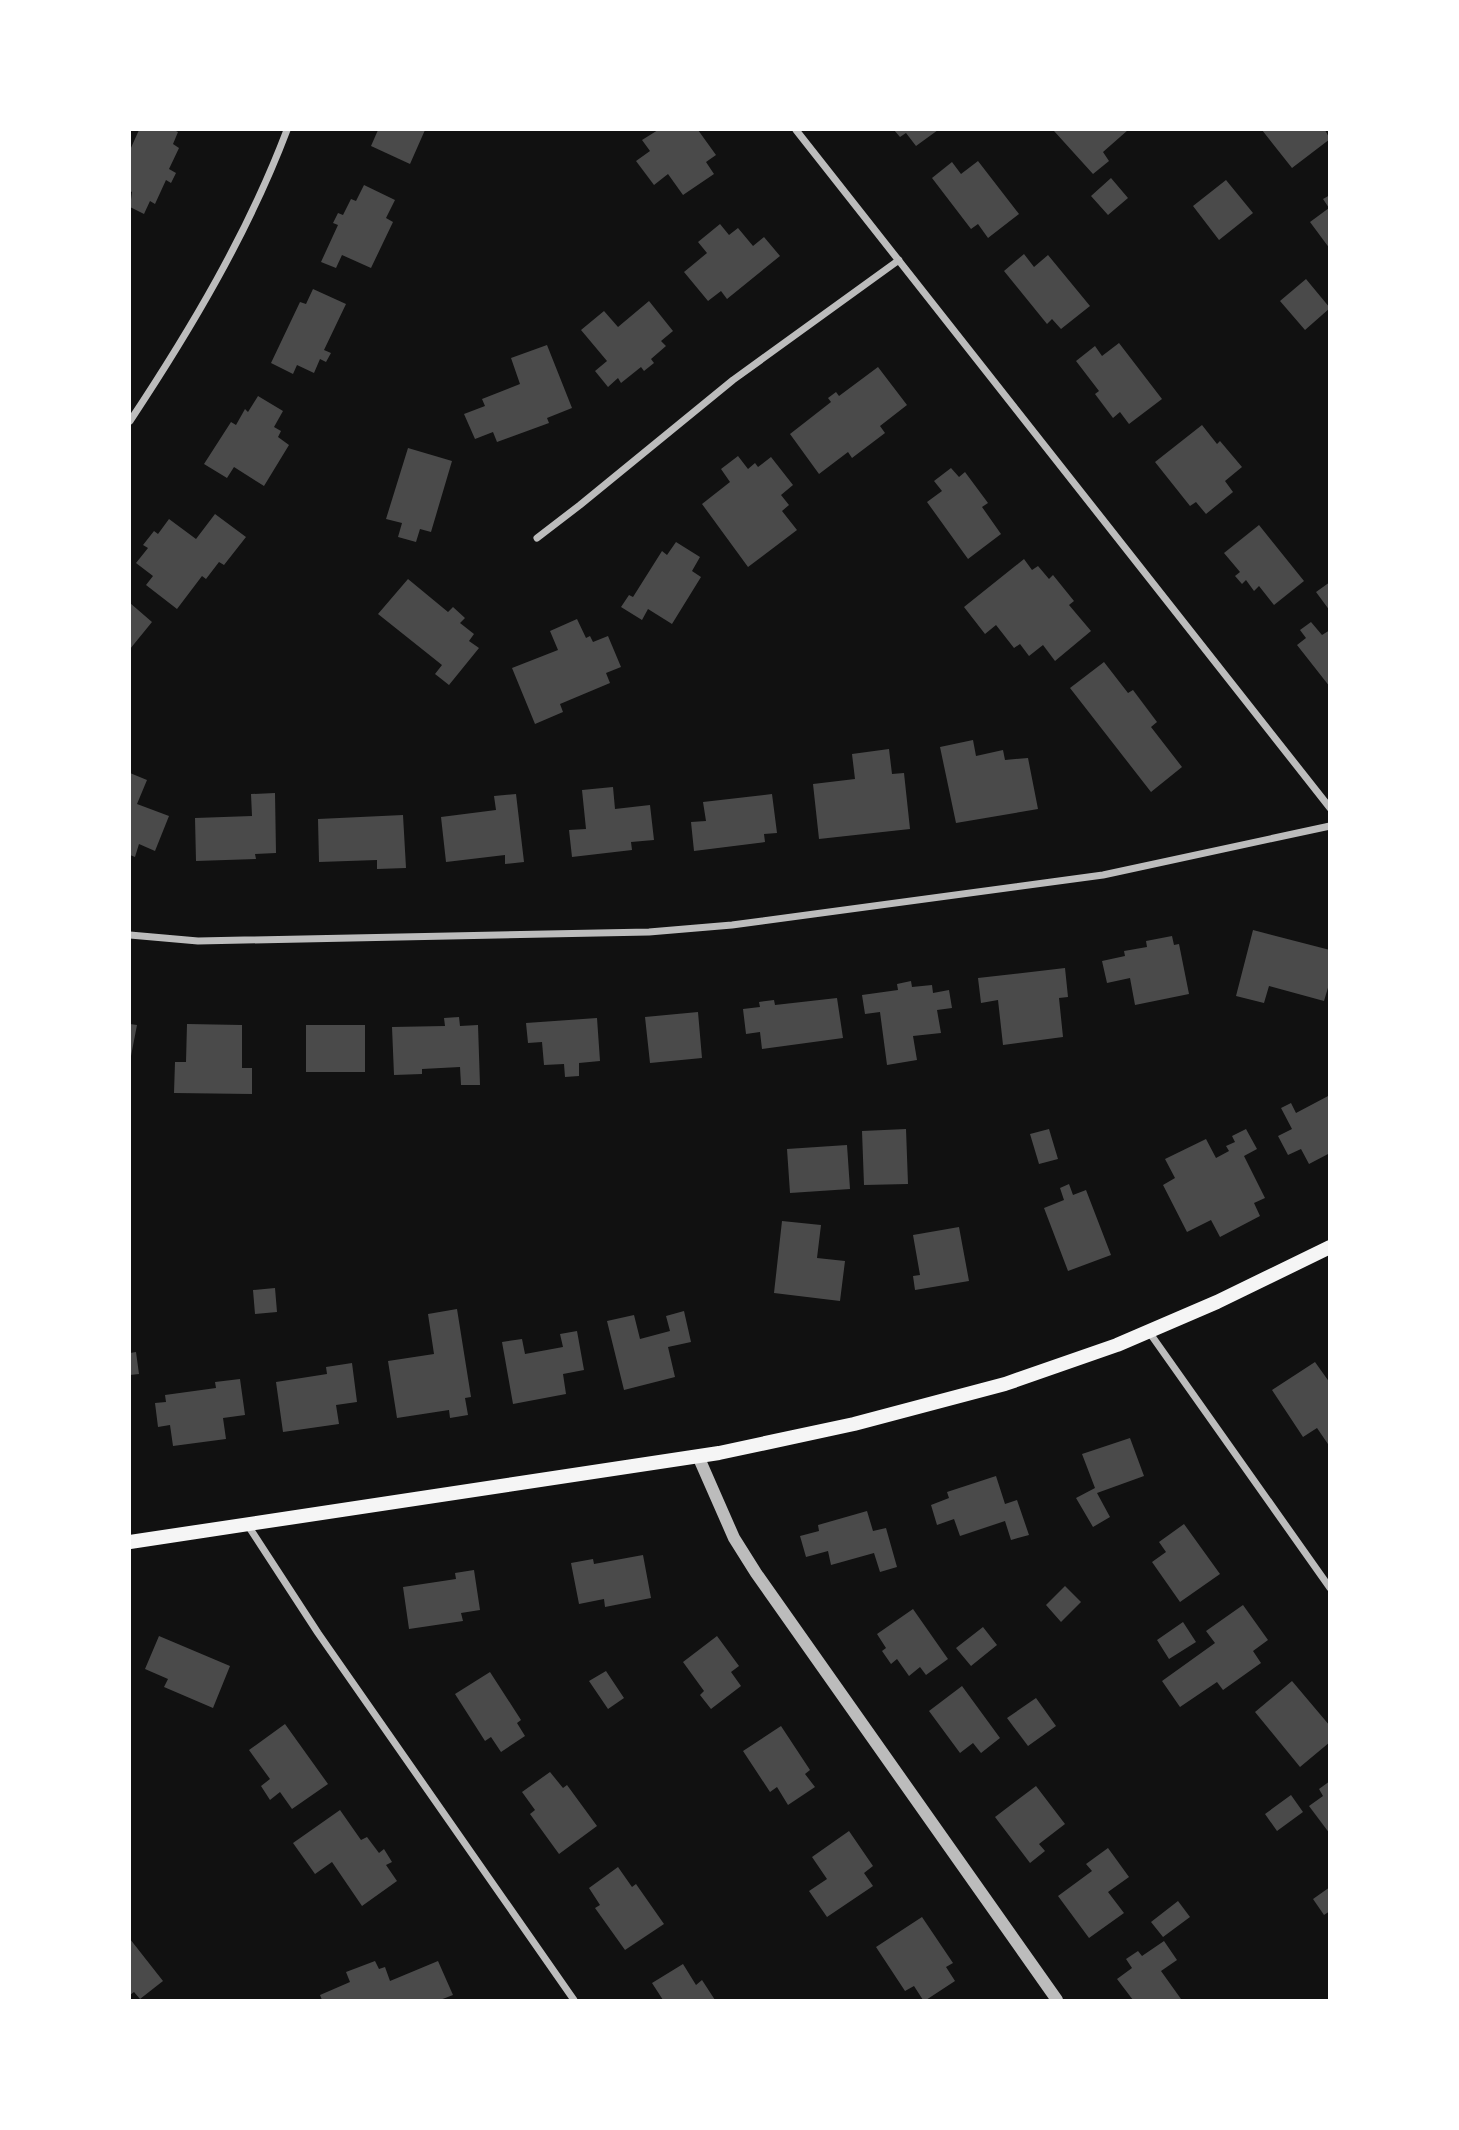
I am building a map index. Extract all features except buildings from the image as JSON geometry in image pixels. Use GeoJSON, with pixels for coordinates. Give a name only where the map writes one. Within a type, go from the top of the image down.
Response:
{"type":"FeatureCollection","features":[{"type":"Feature","properties":{"kind":"main road"},"geometry":{"type":"LineString","coordinates":[[130,1542],[698,1456],[855,1424],[1005,1384],[1117,1345],[1261,1282],[1329,1247]]}},
{"type":"Feature","properties":{"kind":"street"},"geometry":{"type":"LineString","coordinates":[[130,421],[184,337],[226,262],[287,130]]}},
{"type":"Feature","properties":{"kind":"street"},"geometry":{"type":"LineString","coordinates":[[796,130],[1329,808]]}},
{"type":"Feature","properties":{"kind":"street"},"geometry":{"type":"LineString","coordinates":[[537,538],[733,380],[899,260]]}},
{"type":"Feature","properties":{"kind":"street"},"geometry":{"type":"LineString","coordinates":[[130,935],[198,941],[649,932],[732,925],[1103,875],[1329,826]]}},
{"type":"Feature","properties":{"kind":"street"},"geometry":{"type":"LineString","coordinates":[[1149,1331],[1329,1588]]}},
{"type":"Feature","properties":{"kind":"street"},"geometry":{"type":"LineString","coordinates":[[698,1456],[734,1538],[756,1573],[1057,2000]]}},
{"type":"Feature","properties":{"kind":"street"},"geometry":{"type":"LineString","coordinates":[[247,1524],[318,1633],[574,2000]]}}]}
